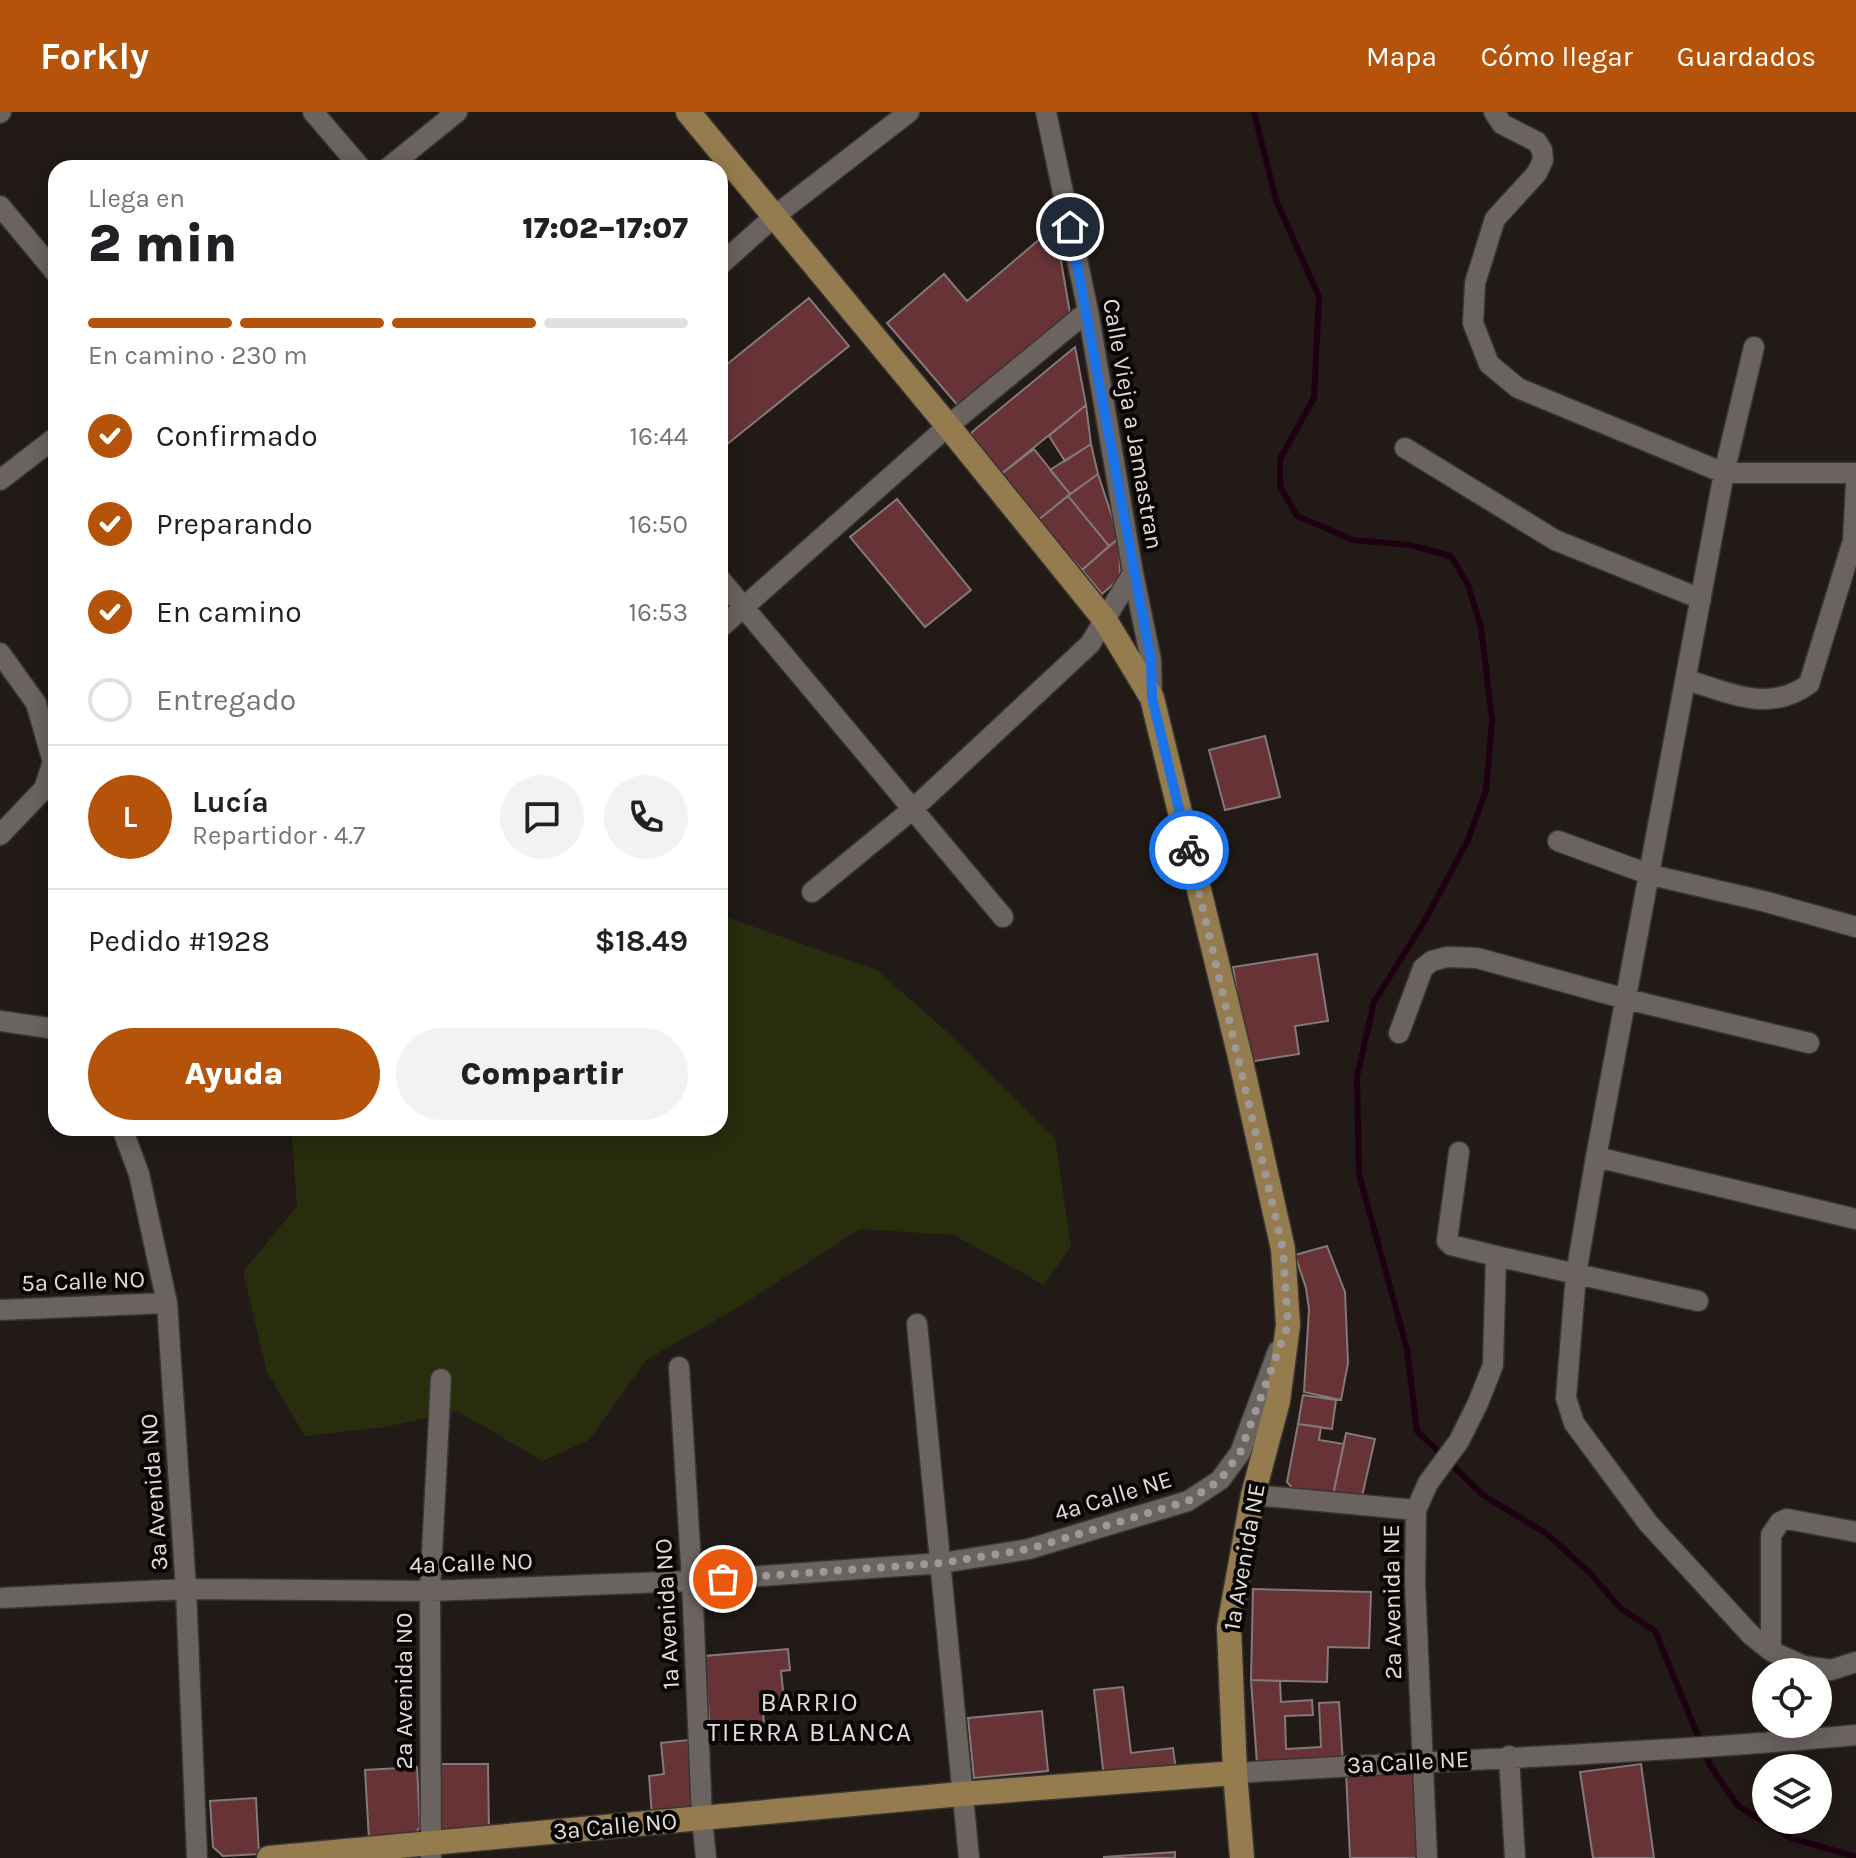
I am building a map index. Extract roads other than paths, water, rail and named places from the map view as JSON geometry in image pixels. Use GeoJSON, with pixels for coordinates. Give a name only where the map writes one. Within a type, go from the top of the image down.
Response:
{"type":"FeatureCollection","features":[{"type":"Feature","properties":{"kind":"main road","name":"1a Avenida NE"},"geometry":{"type":"LineString","coordinates":[[688,112],[776,215],[1105,620],[1152,698],[1240,1057],[1283,1249],[1288,1325],[1278,1401],[1253,1495],[1229,1627],[1242,1858]]}},
{"type":"Feature","properties":{"kind":"main road","name":"3a Calle NE"},"geometry":{"type":"LineString","coordinates":[[961,1794],[1235,1773]]}},
{"type":"Feature","properties":{"kind":"main road","name":"3a Calle NO"},"geometry":{"type":"LineString","coordinates":[[269,1858],[430,1850],[702,1818],[961,1794]]}},
{"type":"Feature","properties":{"kind":"street"},"geometry":{"type":"LineString","coordinates":[[313,112],[354,160]]}},
{"type":"Feature","properties":{"kind":"street"},"geometry":{"type":"LineString","coordinates":[[398,160],[457,112]]}},
{"type":"Feature","properties":{"kind":"street"},"geometry":{"type":"LineString","coordinates":[[728,258],[776,215],[909,112]]}},
{"type":"Feature","properties":{"kind":"street","name":"Calle Vieja a Jamastran"},"geometry":{"type":"LineString","coordinates":[[1046,112],[1088,311],[1151,660],[1152,698]]}},
{"type":"Feature","properties":{"kind":"street"},"geometry":{"type":"LineString","coordinates":[[1494,112],[1502,124],[1537,142],[1543,160],[1540,169],[1495,219],[1475,283],[1473,323],[1489,364],[1518,388],[1724,473],[1856,473]]}},
{"type":"Feature","properties":{"kind":"street"},"geometry":{"type":"LineString","coordinates":[[0,206],[48,263]]}},
{"type":"Feature","properties":{"kind":"street"},"geometry":{"type":"LineString","coordinates":[[728,622],[948,426],[1088,311]]}},
{"type":"Feature","properties":{"kind":"street"},"geometry":{"type":"LineString","coordinates":[[1754,347],[1724,473],[1596,1157],[1576,1274],[1566,1398],[1574,1423],[1648,1523],[1751,1635],[1771,1651],[1804,1666],[1831,1670],[1856,1662]]}},
{"type":"Feature","properties":{"kind":"street"},"geometry":{"type":"LineString","coordinates":[[0,480],[48,443]]}},
{"type":"Feature","properties":{"kind":"street"},"geometry":{"type":"LineString","coordinates":[[1405,448],[1555,540],[1701,599]]}},
{"type":"Feature","properties":{"kind":"street"},"geometry":{"type":"LineString","coordinates":[[1686,680],[1764,702],[1796,693],[1809,684],[1853,541],[1856,484]]}},
{"type":"Feature","properties":{"kind":"street"},"geometry":{"type":"LineString","coordinates":[[812,892],[913,809],[1090,644],[1133,573]]}},
{"type":"Feature","properties":{"kind":"street"},"geometry":{"type":"LineString","coordinates":[[728,588],[1003,917]]}},
{"type":"Feature","properties":{"kind":"street"},"geometry":{"type":"LineString","coordinates":[[0,653],[36,703],[48,745]]}},
{"type":"Feature","properties":{"kind":"street"},"geometry":{"type":"LineString","coordinates":[[0,835],[44,789],[48,777]]}},
{"type":"Feature","properties":{"kind":"street"},"geometry":{"type":"LineString","coordinates":[[1558,841],[1651,875],[1856,927]]}},
{"type":"Feature","properties":{"kind":"street"},"geometry":{"type":"LineString","coordinates":[[1399,1033],[1423,968],[1432,961],[1447,957],[1477,958],[1626,999],[1809,1043]]}},
{"type":"Feature","properties":{"kind":"street"},"geometry":{"type":"LineString","coordinates":[[0,1021],[48,1028]]}},
{"type":"Feature","properties":{"kind":"street","name":"3a Avenida NO"},"geometry":{"type":"LineString","coordinates":[[125,1136],[139,1174],[167,1303],[186,1589],[197,1858]]}},
{"type":"Feature","properties":{"kind":"street"},"geometry":{"type":"LineString","coordinates":[[1459,1152],[1447,1241],[1451,1245],[1698,1301]]}},
{"type":"Feature","properties":{"kind":"street"},"geometry":{"type":"LineString","coordinates":[[1596,1157],[1856,1219]]}},
{"type":"Feature","properties":{"kind":"street","name":"2a Avenida NE"},"geometry":{"type":"LineString","coordinates":[[1427,1858],[1415,1583],[1416,1510],[1428,1483],[1459,1441],[1493,1365],[1496,1256]]}},
{"type":"Feature","properties":{"kind":"street","name":"5a Calle NO"},"geometry":{"type":"LineString","coordinates":[[0,1310],[167,1303]]}},
{"type":"Feature","properties":{"kind":"street"},"geometry":{"type":"LineString","coordinates":[[917,1324],[969,1858]]}},
{"type":"Feature","properties":{"kind":"street","name":"4a Calle NE"},"geometry":{"type":"LineString","coordinates":[[942,1563],[1029,1549],[1188,1501],[1220,1480],[1240,1453],[1288,1325]]}},
{"type":"Feature","properties":{"kind":"street","name":"1a Avenida NO"},"geometry":{"type":"LineString","coordinates":[[679,1367],[706,1858]]}},
{"type":"Feature","properties":{"kind":"street","name":"2a Avenida NO"},"geometry":{"type":"LineString","coordinates":[[430,1850],[430,1591],[441,1379]]}},
{"type":"Feature","properties":{"kind":"street"},"geometry":{"type":"LineString","coordinates":[[1253,1495],[1416,1510]]}},
{"type":"Feature","properties":{"kind":"street"},"geometry":{"type":"LineString","coordinates":[[1771,1651],[1771,1535],[1775,1528],[1787,1519],[1856,1532]]}},
{"type":"Feature","properties":{"kind":"street","name":"4a Calle NO"},"geometry":{"type":"LineString","coordinates":[[0,1598],[186,1589],[430,1591],[692,1581],[942,1563]]}},
{"type":"Feature","properties":{"kind":"street","name":"3a Calle NE"},"geometry":{"type":"LineString","coordinates":[[1235,1773],[1509,1756],[1714,1748],[1856,1735]]}},
{"type":"Feature","properties":{"kind":"street"},"geometry":{"type":"LineString","coordinates":[[1509,1756],[1515,1858]]}},
{"type":"Feature","properties":{"kind":"waterway"},"geometry":{"type":"LineString","coordinates":[[1254,112],[1276,200],[1319,297],[1314,398],[1280,459],[1280,486],[1297,516],[1353,540],[1410,545],[1451,556],[1468,585],[1481,627],[1492,719],[1486,790],[1468,840],[1424,922],[1374,1002],[1357,1077],[1359,1174],[1407,1349],[1417,1431],[1483,1495],[1547,1534],[1590,1573],[1620,1608],[1655,1631],[1710,1765],[1738,1806],[1791,1838],[1856,1857]]}},
{"type":"Feature","properties":{"kind":"district","name":"BARRIO TIERRA BLANCA"},"geometry":{"type":"Point","coordinates":[810,1717]}}]}
